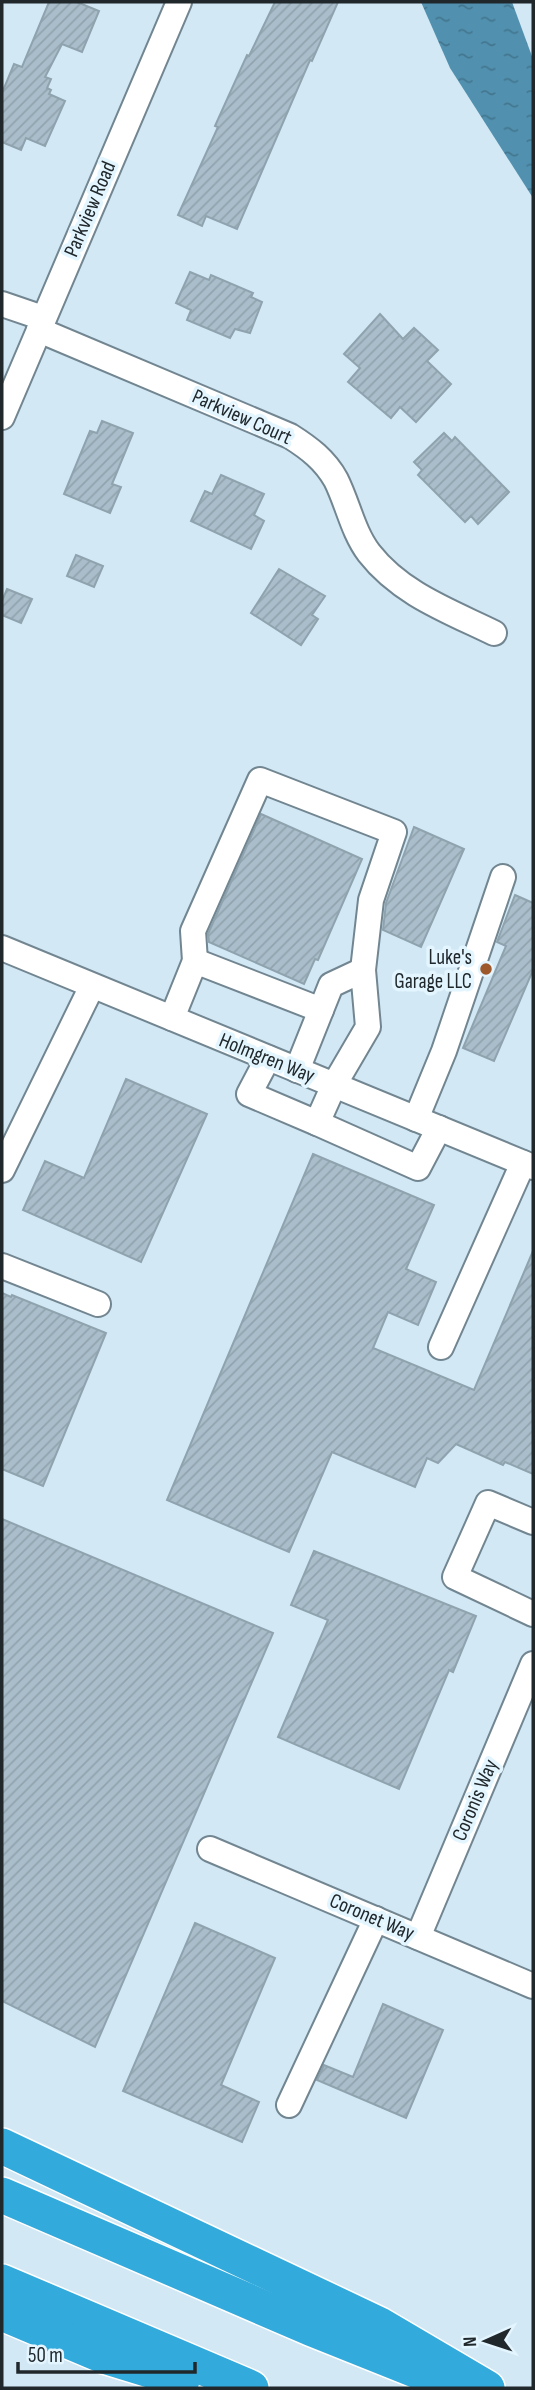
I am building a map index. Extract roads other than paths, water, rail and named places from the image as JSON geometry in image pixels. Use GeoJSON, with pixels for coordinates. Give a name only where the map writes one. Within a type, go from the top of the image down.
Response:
{"type":"FeatureCollection","features":[{"type":"Feature","properties":{"kind":"highway"},"geometry":{"type":"LineString","coordinates":[[2,2146],[380,2325],[487,2388]]}},
{"type":"Feature","properties":{"kind":"highway"},"geometry":{"type":"LineString","coordinates":[[2,2195],[310,2328],[460,2388]]}},
{"type":"Feature","properties":{"kind":"highway"},"geometry":{"type":"LineString","coordinates":[[2,2282],[251,2388]]}},
{"type":"Feature","properties":{"kind":"highway"},"geometry":{"type":"LineString","coordinates":[[2,2313],[104,2356],[209,2388]]}},
{"type":"Feature","properties":{"kind":"street","name":"Parkview Road"},"geometry":{"type":"LineString","coordinates":[[2,416],[179,2]]}},
{"type":"Feature","properties":{"kind":"street","name":"Parkview Court"},"geometry":{"type":"LineString","coordinates":[[2,304],[290,436],[306,446],[320,458],[332,475],[367,550],[387,574],[414,593],[494,633]]}},
{"type":"Feature","properties":{"kind":"street"},"geometry":{"type":"LineString","coordinates":[[172,1018],[195,961],[193,931],[260,780],[394,832],[372,900],[363,970],[368,1027],[334,1085],[317,1123]]}},
{"type":"Feature","properties":{"kind":"street"},"geometry":{"type":"LineString","coordinates":[[268,1058],[249,1094],[418,1168],[444,1051],[503,877]]}},
{"type":"Feature","properties":{"kind":"street","name":"Holmgren Way"},"geometry":{"type":"LineString","coordinates":[[2,948],[528,1165]]}},
{"type":"Feature","properties":{"kind":"street"},"geometry":{"type":"LineString","coordinates":[[195,961],[321,1010]]}},
{"type":"Feature","properties":{"kind":"street"},"geometry":{"type":"LineString","coordinates":[[297,1070],[331,985],[363,970]]}},
{"type":"Feature","properties":{"kind":"street"},"geometry":{"type":"LineString","coordinates":[[2,1170],[92,986]]}},
{"type":"Feature","properties":{"kind":"street"},"geometry":{"type":"LineString","coordinates":[[441,1347],[528,1165]]}},
{"type":"Feature","properties":{"kind":"street"},"geometry":{"type":"LineString","coordinates":[[2,1266],[98,1304]]}},
{"type":"Feature","properties":{"kind":"street"},"geometry":{"type":"LineString","coordinates":[[533,1522],[488,1503],[455,1577],[533,1614]]}},
{"type":"Feature","properties":{"kind":"street","name":"Coronis Way"},"geometry":{"type":"LineString","coordinates":[[418,1937],[533,1664]]}},
{"type":"Feature","properties":{"kind":"street","name":"Coronet Way"},"geometry":{"type":"LineString","coordinates":[[210,1849],[533,1986]]}},
{"type":"Feature","properties":{"kind":"street"},"geometry":{"type":"LineString","coordinates":[[289,2105],[376,1919]]}},
{"type":"Feature","properties":{"kind":"water"},"geometry":{"type":"Polygon","coordinates":[[[421,2],[512,2],[533,59],[533,198],[450,68],[421,2]]]}},
{"type":"Feature","properties":{"kind":"place","name":"Luke's Garage LLC"},"geometry":{"type":"Point","coordinates":[486,969]}}]}
